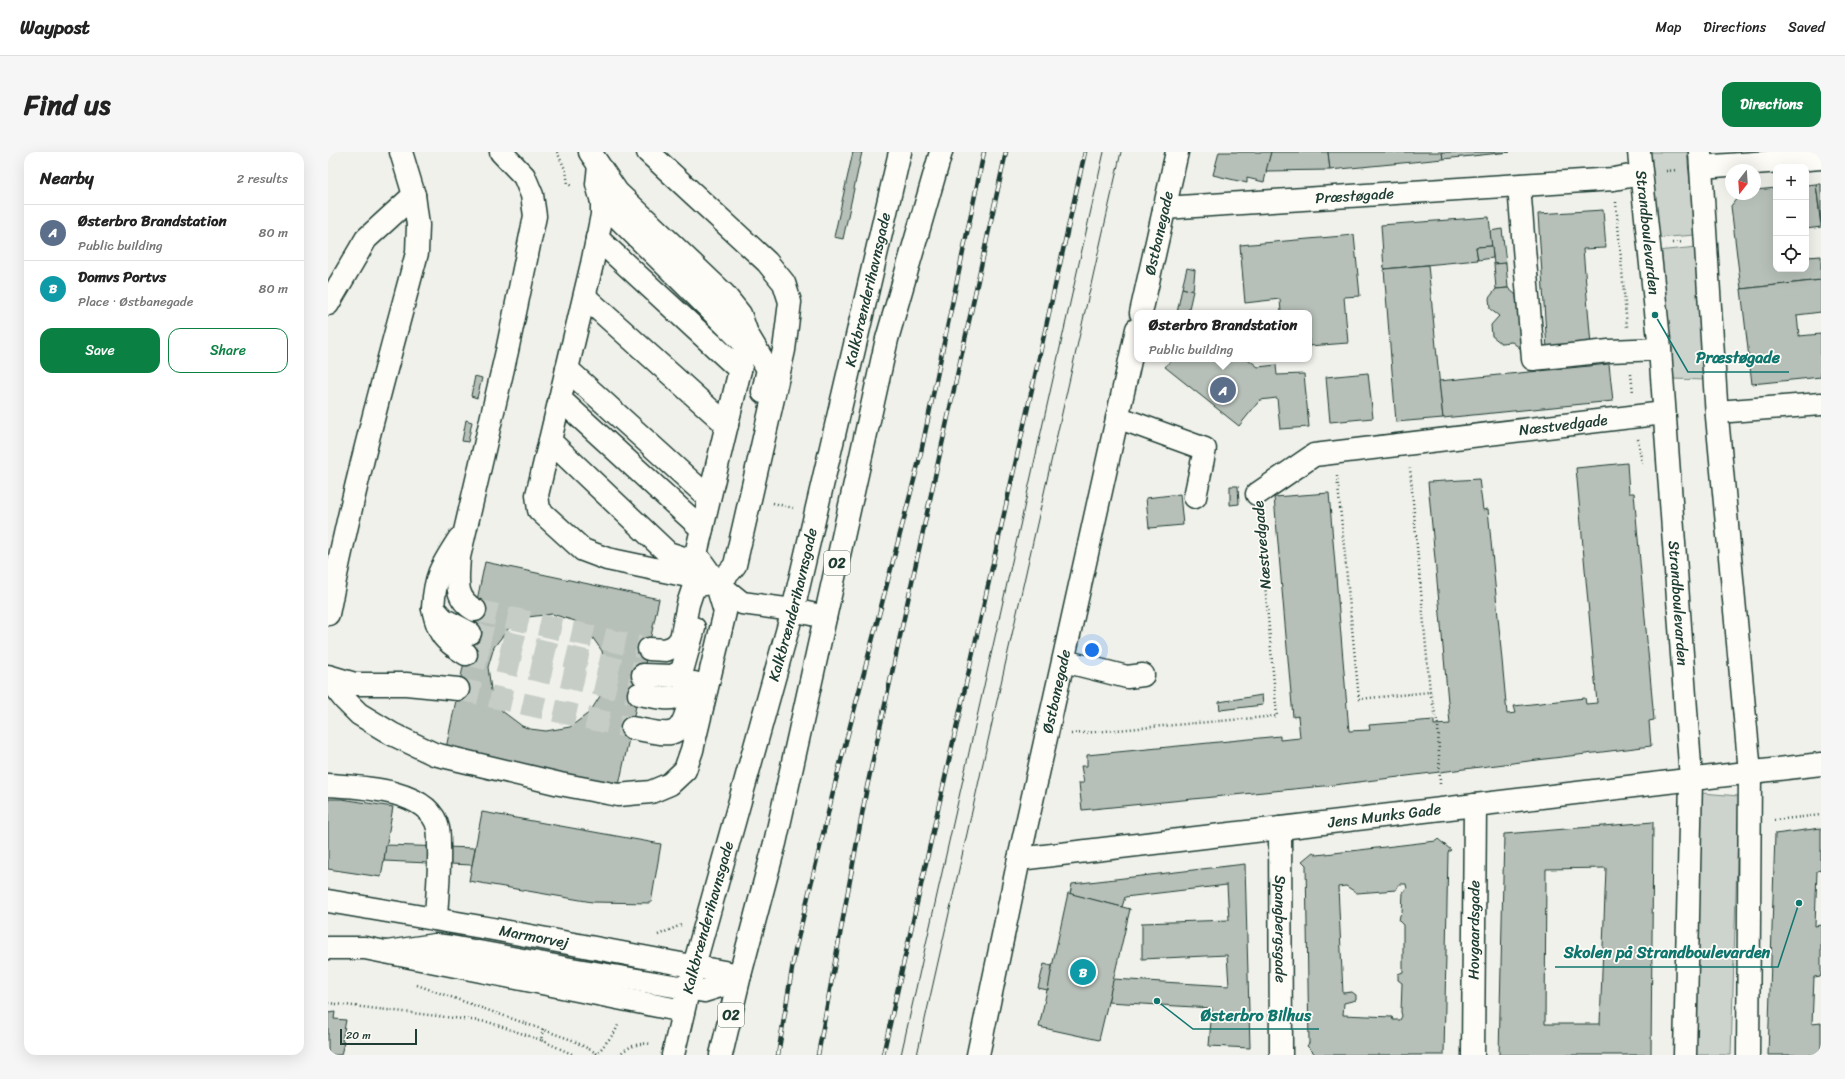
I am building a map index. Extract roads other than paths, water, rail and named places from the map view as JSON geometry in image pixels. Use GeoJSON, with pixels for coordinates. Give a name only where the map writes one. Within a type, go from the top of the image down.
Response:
{"type":"FeatureCollection","features":[{"type":"Feature","properties":{"kind":"street"},"geometry":{"type":"LineString","coordinates":[[328,614],[338,561],[367,442],[417,253],[418,225],[414,195],[401,152]]}},
{"type":"Feature","properties":{"kind":"street"},"geometry":{"type":"LineString","coordinates":[[475,610],[466,605],[460,596],[458,579],[459,557],[507,351],[535,216],[532,195],[524,176],[501,152]]}},
{"type":"Feature","properties":{"kind":"street"},"geometry":{"type":"LineString","coordinates":[[648,152],[767,262],[784,283],[790,302],[784,350],[735,565],[727,576],[716,582],[702,596],[682,671],[672,676],[641,684],[664,698],[682,695],[694,683]]}},
{"type":"Feature","properties":{"kind":"street","name":"Kalkbrænderihavnsgade"},"geometry":{"type":"LineString","coordinates":[[673,1055],[694,966],[793,610],[900,152]]}},
{"type":"Feature","properties":{"kind":"street","name":"Kalkbrænderihavnsgade"},"geometry":{"type":"LineString","coordinates":[[721,1055],[740,975],[775,843],[887,339],[941,152]]}},
{"type":"Feature","properties":{"kind":"street","name":"Østbanegade"},"geometry":{"type":"LineString","coordinates":[[1142,310],[1177,152]]}},
{"type":"Feature","properties":{"kind":"street","name":"Strandboulevarden"},"geometry":{"type":"LineString","coordinates":[[1639,152],[1660,349],[1691,779],[1685,1055]]}},
{"type":"Feature","properties":{"kind":"street"},"geometry":{"type":"LineString","coordinates":[[1748,1055],[1750,772],[1717,412],[1704,240],[1700,160],[1821,158]]}},
{"type":"Feature","properties":{"kind":"street"},"geometry":{"type":"LineString","coordinates":[[328,677],[344,700],[359,714],[392,734],[434,754],[518,774],[618,795],[651,792],[670,784],[685,770],[692,750],[725,612],[702,534],[744,352],[740,314],[724,294],[617,192],[595,159]]}},
{"type":"Feature","properties":{"kind":"street"},"geometry":{"type":"LineString","coordinates":[[595,159],[600,221],[583,304],[537,495],[540,510],[583,550],[607,559],[716,582],[742,603],[793,610],[825,617]]}},
{"type":"Feature","properties":{"kind":"street","name":"Præstøgade"},"geometry":{"type":"LineString","coordinates":[[1164,208],[1519,186],[1614,179],[1641,174]]}},
{"type":"Feature","properties":{"kind":"street"},"geometry":{"type":"LineString","coordinates":[[1519,186],[1533,359],[1629,350],[1660,349]]}},
{"type":"Feature","properties":{"kind":"street"},"geometry":{"type":"LineString","coordinates":[[328,304],[366,240],[414,195]]}},
{"type":"Feature","properties":{"kind":"street"},"geometry":{"type":"LineString","coordinates":[[600,221],[744,352]]}},
{"type":"Feature","properties":{"kind":"street"},"geometry":{"type":"LineString","coordinates":[[600,221],[744,352],[768,369],[725,563],[716,582],[714,597],[686,719],[678,730],[668,734],[632,728]]}},
{"type":"Feature","properties":{"kind":"street"},"geometry":{"type":"LineString","coordinates":[[583,304],[725,433]]}},
{"type":"Feature","properties":{"kind":"street","name":"Østbanegade"},"geometry":{"type":"LineString","coordinates":[[978,1055],[1019,859],[1048,735],[1134,342]]}},
{"type":"Feature","properties":{"kind":"street"},"geometry":{"type":"LineString","coordinates":[[1717,412],[1821,404]]}},
{"type":"Feature","properties":{"kind":"street"},"geometry":{"type":"LineString","coordinates":[[558,406],[702,534]]}},
{"type":"Feature","properties":{"kind":"street"},"geometry":{"type":"LineString","coordinates":[[558,406],[702,534]]}},
{"type":"Feature","properties":{"kind":"street"},"geometry":{"type":"LineString","coordinates":[[558,406],[685,550],[702,534]]}},
{"type":"Feature","properties":{"kind":"street","name":"Næstvedgade"},"geometry":{"type":"LineString","coordinates":[[1257,494],[1314,455],[1664,413]]}},
{"type":"Feature","properties":{"kind":"street"},"geometry":{"type":"LineString","coordinates":[[1117,417],[1205,449],[1195,497]]}},
{"type":"Feature","properties":{"kind":"street"},"geometry":{"type":"LineString","coordinates":[[466,654],[444,639],[437,628],[433,608],[434,588],[438,571],[467,526]]}},
{"type":"Feature","properties":{"kind":"street"},"geometry":{"type":"LineString","coordinates":[[648,650],[666,650],[675,646],[681,639],[688,604],[694,586],[716,582]]}},
{"type":"Feature","properties":{"kind":"street"},"geometry":{"type":"LineString","coordinates":[[433,608],[443,619],[470,633]]}},
{"type":"Feature","properties":{"kind":"street"},"geometry":{"type":"LineString","coordinates":[[1064,661],[1127,677],[1143,675]]}},
{"type":"Feature","properties":{"kind":"street"},"geometry":{"type":"LineString","coordinates":[[328,677],[355,684],[406,684],[458,689]]}},
{"type":"Feature","properties":{"kind":"street","name":"Jens Munks Gade"},"geometry":{"type":"LineString","coordinates":[[1019,859],[1821,764]]}},
{"type":"Feature","properties":{"kind":"street"},"geometry":{"type":"LineString","coordinates":[[328,785],[394,793],[416,802],[432,813],[438,828],[439,863],[436,919]]}},
{"type":"Feature","properties":{"kind":"street","name":"Hovgaardsgade"},"geometry":{"type":"LineString","coordinates":[[1472,1055],[1474,805]]}},
{"type":"Feature","properties":{"kind":"street","name":"Spangbergsgade"},"geometry":{"type":"LineString","coordinates":[[1280,828],[1281,1055]]}},
{"type":"Feature","properties":{"kind":"street","name":"Marmorvej"},"geometry":{"type":"LineString","coordinates":[[328,901],[493,929],[740,975]]}},
{"type":"Feature","properties":{"kind":"street"},"geometry":{"type":"LineString","coordinates":[[493,929],[495,964]]}},
{"type":"Feature","properties":{"kind":"street"},"geometry":{"type":"LineString","coordinates":[[572,944],[572,979]]}},
{"type":"Feature","properties":{"kind":"street"},"geometry":{"type":"LineString","coordinates":[[328,948],[366,948],[387,952],[435,945],[495,964],[572,979],[683,1011]]}},
{"type":"Feature","properties":{"kind":"street"},"geometry":{"type":"LineString","coordinates":[[572,979],[704,991],[720,986],[740,975]]}},
{"type":"Feature","properties":{"kind":"tunnel"},"geometry":{"type":"LineString","coordinates":[[475,610],[649,649]]}},
{"type":"Feature","properties":{"kind":"tunnel"},"geometry":{"type":"LineString","coordinates":[[470,633],[643,675]]}},
{"type":"Feature","properties":{"kind":"tunnel"},"geometry":{"type":"LineString","coordinates":[[466,654],[639,694]]}},
{"type":"Feature","properties":{"kind":"tunnel"},"geometry":{"type":"LineString","coordinates":[[458,689],[632,728]]}},
{"type":"Feature","properties":{"kind":"tram line"},"geometry":{"type":"LineString","coordinates":[[901,1055],[1104,152]]}},
{"type":"Feature","properties":{"kind":"tram line"},"geometry":{"type":"LineString","coordinates":[[917,1055],[1121,152]]}},
{"type":"Feature","properties":{"kind":"railway"},"geometry":{"type":"LineString","coordinates":[[778,1055],[795,951],[836,780],[920,457],[984,152]]}},
{"type":"Feature","properties":{"kind":"railway"},"geometry":{"type":"LineString","coordinates":[[818,1055],[867,787],[1006,152]]}},
{"type":"Feature","properties":{"kind":"railway"},"geometry":{"type":"LineString","coordinates":[[883,1055],[1085,152]]}},
{"type":"Feature","properties":{"kind":"place","name":"Præstøgade"},"geometry":{"type":"Point","coordinates":[1655,315]}},
{"type":"Feature","properties":{"kind":"place","name":"Østerbro Brandstation"},"geometry":{"type":"Point","coordinates":[1223,390]}},
{"type":"Feature","properties":{"kind":"place","name":"Skolen på Strandboulevarden"},"geometry":{"type":"Point","coordinates":[1799,903]}},
{"type":"Feature","properties":{"kind":"place","name":"Domvs Portvs"},"geometry":{"type":"Point","coordinates":[1083,972]}},
{"type":"Feature","properties":{"kind":"place","name":"Østerbro Bilhus"},"geometry":{"type":"Point","coordinates":[1157,1001]}}]}
